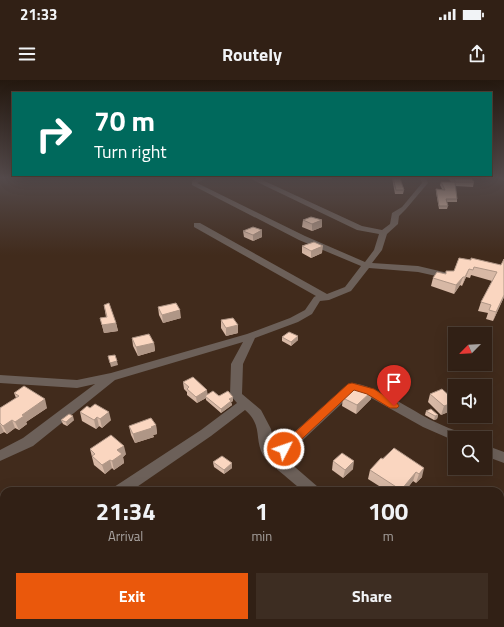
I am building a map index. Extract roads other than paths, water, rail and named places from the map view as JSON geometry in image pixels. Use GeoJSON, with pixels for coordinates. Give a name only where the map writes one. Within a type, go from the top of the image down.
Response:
{"type":"FeatureCollection","features":[{"type":"Feature","properties":{"kind":"street"},"geometry":{"type":"LineString","coordinates":[[233,204],[302,238],[365,265],[418,269],[445,275]]}},
{"type":"Feature","properties":{"kind":"street"},"geometry":{"type":"LineString","coordinates":[[307,204],[360,228],[383,233]]}},
{"type":"Feature","properties":{"kind":"street"},"geometry":{"type":"LineString","coordinates":[[0,379],[77,384],[112,378],[251,336],[294,320],[309,312],[317,299],[326,298],[348,289],[378,250],[383,233],[392,227],[396,221],[395,215],[406,204]]}},
{"type":"Feature","properties":{"kind":"street"},"geometry":{"type":"LineString","coordinates":[[197,225],[326,298]]}},
{"type":"Feature","properties":{"kind":"street"},"geometry":{"type":"LineString","coordinates":[[251,336],[237,364],[235,383],[236,395],[257,413],[264,429],[269,453],[308,487]]}},
{"type":"Feature","properties":{"kind":"street"},"geometry":{"type":"LineString","coordinates":[[0,456],[28,442],[112,378]]}},
{"type":"Feature","properties":{"kind":"street"},"geometry":{"type":"LineString","coordinates":[[269,453],[284,449],[352,387],[370,392],[428,424],[448,433]]}},
{"type":"Feature","properties":{"kind":"street"},"geometry":{"type":"LineString","coordinates":[[125,487],[206,433],[245,403]]}},
{"type":"Feature","properties":{"kind":"street"},"geometry":{"type":"LineString","coordinates":[[492,453],[503,458]]}}]}
